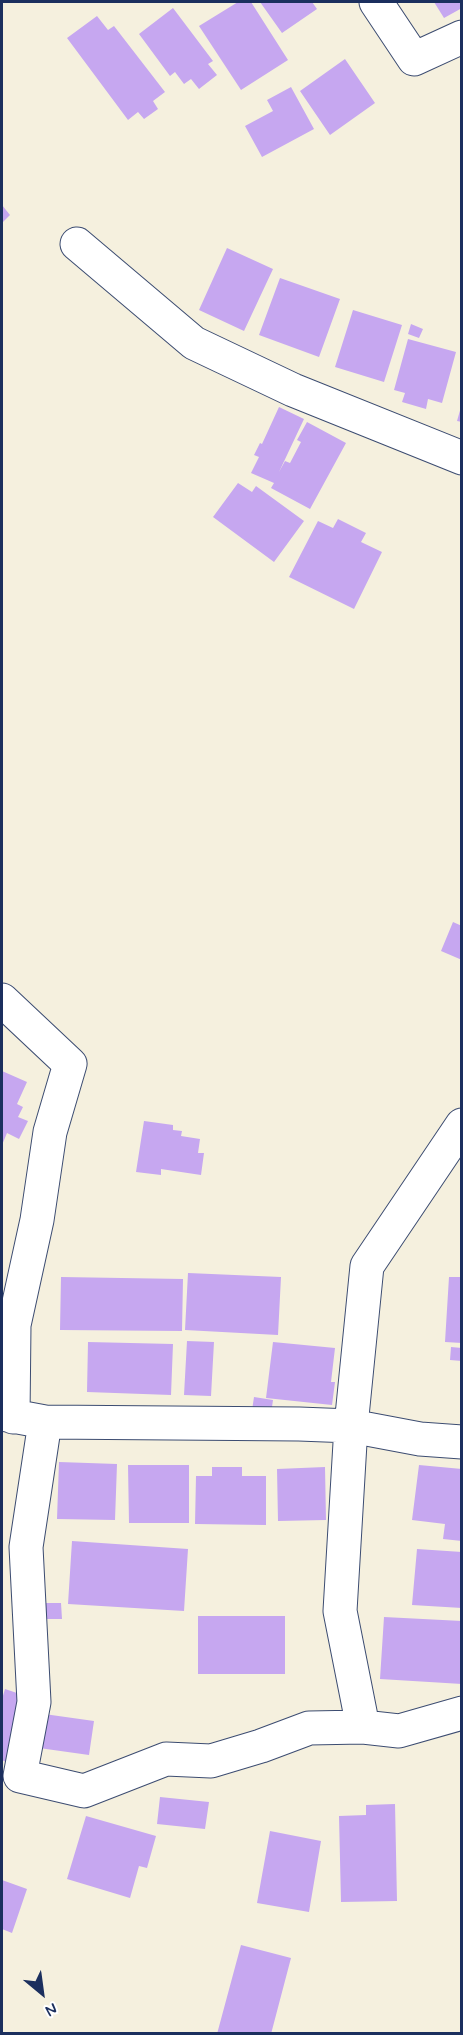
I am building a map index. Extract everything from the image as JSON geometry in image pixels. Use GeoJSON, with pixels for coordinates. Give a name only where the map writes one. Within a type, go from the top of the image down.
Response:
{"type":"FeatureCollection","features":[{"type":"Feature","properties":{"kind":"street"},"geometry":{"type":"LineString","coordinates":[[376,2],[414,59],[462,37]]}},
{"type":"Feature","properties":{"kind":"street"},"geometry":{"type":"LineString","coordinates":[[77,244],[195,343],[293,390],[462,458]]}},
{"type":"Feature","properties":{"kind":"street"},"geometry":{"type":"LineString","coordinates":[[2,1000],[70,1064],[50,1132],[37,1220],[14,1325],[7,1415],[45,1422],[351,1426],[420,1439],[462,1442]]}},
{"type":"Feature","properties":{"kind":"street"},"geometry":{"type":"LineString","coordinates":[[363,1727],[340,1611],[351,1426],[367,1266],[462,1125]]}},
{"type":"Feature","properties":{"kind":"street"},"geometry":{"type":"LineString","coordinates":[[45,1422],[26,1547],[34,1702],[11,1773],[84,1791],[166,1759],[211,1761],[309,1728],[363,1727],[399,1731],[462,1713]]}},
{"type":"Feature","properties":{"kind":"building"},"geometry":{"type":"Polygon","coordinates":[[[238,2],[251,2],[288,60],[241,90],[199,26],[238,2]]]}},
{"type":"Feature","properties":{"kind":"building"},"geometry":{"type":"Polygon","coordinates":[[[260,2],[312,2],[317,9],[282,33],[260,2]]]}},
{"type":"Feature","properties":{"kind":"building"},"geometry":{"type":"Polygon","coordinates":[[[434,2],[462,2],[462,8],[444,18],[434,2]]]}},
{"type":"Feature","properties":{"kind":"building"},"geometry":{"type":"Polygon","coordinates":[[[173,8],[213,61],[208,64],[217,75],[199,89],[191,79],[184,84],[175,72],[170,76],[139,34],[173,8]]]}},
{"type":"Feature","properties":{"kind":"building"},"geometry":{"type":"Polygon","coordinates":[[[97,16],[108,30],[114,26],[165,92],[153,101],[158,109],[144,119],[138,112],[128,120],[67,38],[97,16]]]}},
{"type":"Feature","properties":{"kind":"building"},"geometry":{"type":"Polygon","coordinates":[[[345,59],[375,103],[330,135],[300,91],[345,59]]]}},
{"type":"Feature","properties":{"kind":"building"},"geometry":{"type":"Polygon","coordinates":[[[291,87],[314,129],[262,157],[245,126],[273,111],[267,100],[291,87]]]}},
{"type":"Feature","properties":{"kind":"building"},"geometry":{"type":"Polygon","coordinates":[[[2,205],[10,215],[2,223],[2,205]]]}},
{"type":"Feature","properties":{"kind":"building"},"geometry":{"type":"Polygon","coordinates":[[[227,248],[273,269],[244,331],[199,310],[227,248]]]}},
{"type":"Feature","properties":{"kind":"building"},"geometry":{"type":"Polygon","coordinates":[[[280,278],[340,299],[319,357],[259,335],[280,278]]]}},
{"type":"Feature","properties":{"kind":"building"},"geometry":{"type":"Polygon","coordinates":[[[353,310],[402,325],[384,382],[335,367],[353,310]]]}},
{"type":"Feature","properties":{"kind":"building"},"geometry":{"type":"Polygon","coordinates":[[[411,324],[423,329],[419,338],[408,334],[411,324]]]}},
{"type":"Feature","properties":{"kind":"building"},"geometry":{"type":"Polygon","coordinates":[[[408,339],[456,352],[442,403],[428,399],[426,409],[402,402],[405,393],[394,390],[408,339]]]}},
{"type":"Feature","properties":{"kind":"building"},"geometry":{"type":"Polygon","coordinates":[[[279,407],[304,419],[279,472],[285,461],[290,463],[301,442],[297,440],[307,422],[346,443],[310,509],[271,488],[274,483],[251,473],[259,457],[254,455],[260,443],[262,444],[279,407]]]}},
{"type":"Feature","properties":{"kind":"building"},"geometry":{"type":"Polygon","coordinates":[[[462,407],[462,422],[457,421],[462,407]]]}},
{"type":"Feature","properties":{"kind":"building"},"geometry":{"type":"Polygon","coordinates":[[[238,483],[252,492],[256,486],[304,521],[274,562],[213,517],[238,483]]]}},
{"type":"Feature","properties":{"kind":"building"},"geometry":{"type":"Polygon","coordinates":[[[338,519],[366,533],[361,542],[382,552],[354,609],[289,577],[318,521],[333,528],[338,519]]]}},
{"type":"Feature","properties":{"kind":"building"},"geometry":{"type":"Polygon","coordinates":[[[453,922],[462,926],[462,960],[441,951],[453,922]]]}},
{"type":"Feature","properties":{"kind":"building"},"geometry":{"type":"Polygon","coordinates":[[[2,1071],[27,1082],[17,1104],[23,1107],[18,1117],[28,1121],[19,1139],[7,1133],[2,1145],[2,1071]]]}},
{"type":"Feature","properties":{"kind":"building"},"geometry":{"type":"Polygon","coordinates":[[[144,1121],[173,1125],[173,1130],[182,1131],[181,1136],[200,1139],[198,1153],[204,1153],[201,1175],[161,1169],[161,1175],[136,1172],[144,1121]]]}},
{"type":"Feature","properties":{"kind":"building"},"geometry":{"type":"Polygon","coordinates":[[[188,1273],[281,1277],[278,1335],[185,1330],[188,1273]]]}},
{"type":"Feature","properties":{"kind":"building"},"geometry":{"type":"Polygon","coordinates":[[[61,1277],[183,1279],[182,1331],[60,1330],[61,1277]]]}},
{"type":"Feature","properties":{"kind":"building"},"geometry":{"type":"Polygon","coordinates":[[[449,1277],[462,1277],[462,1343],[445,1342],[449,1277]]]}},
{"type":"Feature","properties":{"kind":"building"},"geometry":{"type":"Polygon","coordinates":[[[187,1341],[214,1342],[211,1396],[184,1395],[187,1341]]]}},
{"type":"Feature","properties":{"kind":"building"},"geometry":{"type":"Polygon","coordinates":[[[88,1342],[173,1344],[171,1395],[87,1392],[88,1342]]]}},
{"type":"Feature","properties":{"kind":"building"},"geometry":{"type":"Polygon","coordinates":[[[273,1342],[335,1348],[331,1382],[335,1382],[332,1405],[266,1398],[273,1342]]]}},
{"type":"Feature","properties":{"kind":"building"},"geometry":{"type":"Polygon","coordinates":[[[451,1347],[462,1348],[462,1361],[450,1360],[451,1347]]]}},
{"type":"Feature","properties":{"kind":"building"},"geometry":{"type":"Polygon","coordinates":[[[254,1397],[273,1400],[270,1421],[251,1417],[254,1397]]]}},
{"type":"Feature","properties":{"kind":"building"},"geometry":{"type":"Polygon","coordinates":[[[59,1462],[117,1464],[115,1520],[57,1519],[59,1462]]]}},
{"type":"Feature","properties":{"kind":"building"},"geometry":{"type":"Polygon","coordinates":[[[128,1465],[189,1465],[189,1523],[129,1523],[128,1465]]]}},
{"type":"Feature","properties":{"kind":"building"},"geometry":{"type":"Polygon","coordinates":[[[419,1465],[462,1469],[462,1541],[443,1539],[445,1524],[412,1520],[419,1465]]]}},
{"type":"Feature","properties":{"kind":"building"},"geometry":{"type":"Polygon","coordinates":[[[212,1467],[242,1467],[242,1476],[266,1476],[266,1525],[195,1524],[196,1476],[212,1476],[212,1467]]]}},
{"type":"Feature","properties":{"kind":"building"},"geometry":{"type":"Polygon","coordinates":[[[325,1467],[326,1520],[278,1521],[277,1469],[325,1467]]]}},
{"type":"Feature","properties":{"kind":"building"},"geometry":{"type":"Polygon","coordinates":[[[72,1541],[188,1549],[184,1611],[68,1604],[72,1541]]]}},
{"type":"Feature","properties":{"kind":"building"},"geometry":{"type":"Polygon","coordinates":[[[417,1549],[462,1552],[462,1608],[412,1605],[417,1549]]]}},
{"type":"Feature","properties":{"kind":"building"},"geometry":{"type":"Polygon","coordinates":[[[38,1603],[61,1603],[62,1619],[38,1619],[38,1603]]]}},
{"type":"Feature","properties":{"kind":"building"},"geometry":{"type":"Polygon","coordinates":[[[198,1616],[285,1616],[285,1674],[198,1674],[198,1616]]]}},
{"type":"Feature","properties":{"kind":"building"},"geometry":{"type":"Polygon","coordinates":[[[384,1617],[462,1621],[462,1684],[380,1679],[384,1617]]]}},
{"type":"Feature","properties":{"kind":"building"},"geometry":{"type":"Polygon","coordinates":[[[5,1689],[29,1697],[6,1762],[2,1760],[2,1699],[5,1689]]]}},
{"type":"Feature","properties":{"kind":"building"},"geometry":{"type":"Polygon","coordinates":[[[37,1713],[94,1721],[89,1755],[32,1747],[37,1713]]]}},
{"type":"Feature","properties":{"kind":"building"},"geometry":{"type":"Polygon","coordinates":[[[160,1797],[209,1802],[205,1829],[157,1824],[160,1797]]]}},
{"type":"Feature","properties":{"kind":"building"},"geometry":{"type":"Polygon","coordinates":[[[395,1804],[397,1901],[341,1902],[339,1816],[366,1815],[366,1805],[395,1804]]]}},
{"type":"Feature","properties":{"kind":"building"},"geometry":{"type":"Polygon","coordinates":[[[86,1816],[156,1836],[147,1868],[139,1866],[130,1898],[67,1879],[86,1816]]]}},
{"type":"Feature","properties":{"kind":"building"},"geometry":{"type":"Polygon","coordinates":[[[270,1831],[321,1841],[309,1912],[257,1903],[270,1831]]]}},
{"type":"Feature","properties":{"kind":"building"},"geometry":{"type":"Polygon","coordinates":[[[2,1880],[27,1889],[12,1933],[2,1929],[2,1880]]]}},
{"type":"Feature","properties":{"kind":"building"},"geometry":{"type":"Polygon","coordinates":[[[241,1945],[291,1958],[271,2034],[217,2034],[241,1945]]]}}]}
